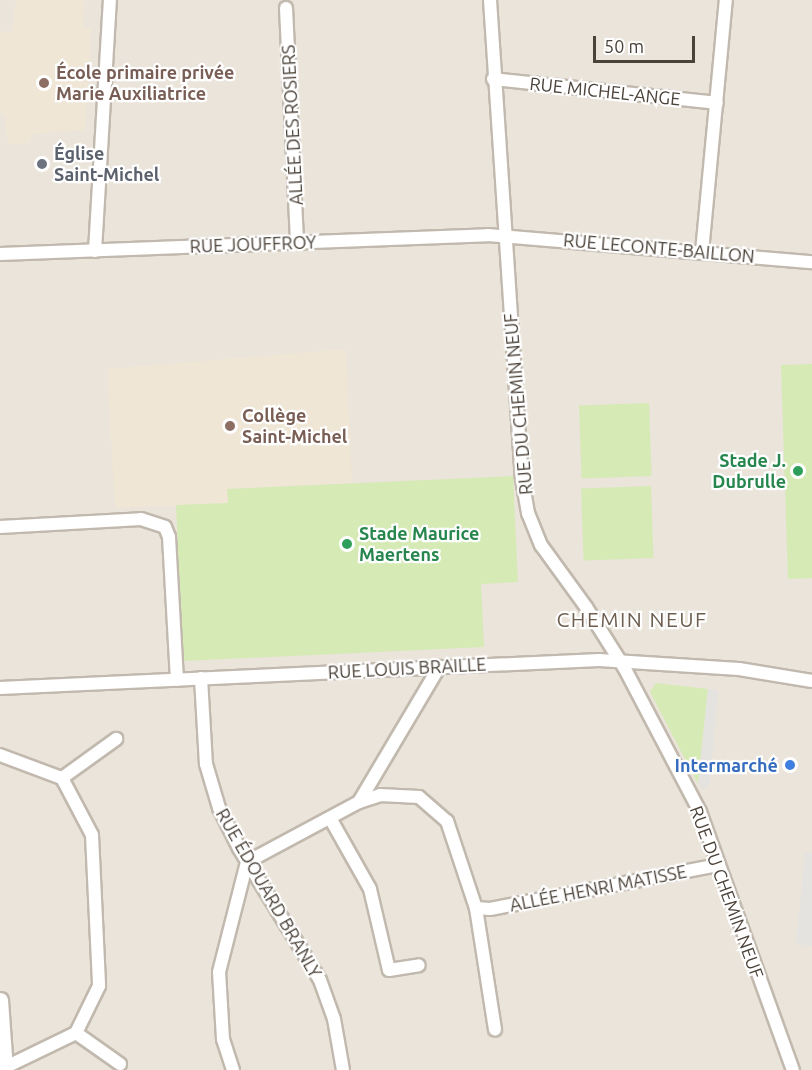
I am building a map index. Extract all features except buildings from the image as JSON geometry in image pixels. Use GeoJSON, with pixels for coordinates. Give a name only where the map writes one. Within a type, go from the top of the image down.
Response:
{"type":"FeatureCollection","features":[{"type":"Feature","properties":{"kind":"street"},"geometry":{"type":"LineString","coordinates":[[95,251],[110,0]]}},
{"type":"Feature","properties":{"kind":"street","name":"RUE DU CHEMIN NEUF"},"geometry":{"type":"LineString","coordinates":[[490,0],[493,80],[522,479],[528,513],[547,554],[620,660],[700,812],[793,1070]]}},
{"type":"Feature","properties":{"kind":"street"},"geometry":{"type":"LineString","coordinates":[[702,252],[726,0]]}},
{"type":"Feature","properties":{"kind":"street","name":"ALLÉE DES ROSIERS"},"geometry":{"type":"LineString","coordinates":[[286,8],[297,242]]}},
{"type":"Feature","properties":{"kind":"street","name":"RUE MICHEL-ANGE"},"geometry":{"type":"LineString","coordinates":[[493,80],[717,103]]}},
{"type":"Feature","properties":{"kind":"street","name":"RUE JOUFFROY"},"geometry":{"type":"LineString","coordinates":[[0,254],[505,235]]}},
{"type":"Feature","properties":{"kind":"street","name":"RUE LECONTE-BAILLON"},"geometry":{"type":"LineString","coordinates":[[505,235],[812,262]]}},
{"type":"Feature","properties":{"kind":"street"},"geometry":{"type":"LineString","coordinates":[[0,527],[141,519],[165,527],[169,537],[177,680]]}},
{"type":"Feature","properties":{"kind":"street","name":"RUE LOUIS BRAILLE"},"geometry":{"type":"LineString","coordinates":[[0,688],[620,660],[739,669],[812,681]]}},
{"type":"Feature","properties":{"kind":"street"},"geometry":{"type":"LineString","coordinates":[[358,802],[439,667]]}},
{"type":"Feature","properties":{"kind":"street","name":"RUE ÉDOUARD BRANLY"},"geometry":{"type":"LineString","coordinates":[[201,678],[204,752],[211,785],[224,819],[247,862],[320,981],[334,1019],[343,1070]]}},
{"type":"Feature","properties":{"kind":"street"},"geometry":{"type":"LineString","coordinates":[[62,777],[116,740]]}},
{"type":"Feature","properties":{"kind":"street"},"geometry":{"type":"LineString","coordinates":[[0,754],[62,777],[92,835],[97,879],[99,986],[76,1034],[4,1069],[0,1000]]}},
{"type":"Feature","properties":{"kind":"street"},"geometry":{"type":"LineString","coordinates":[[233,1070],[222,1039],[219,972],[247,862],[358,802],[398,793],[419,797],[432,805],[447,821],[476,908],[495,1030]]}},
{"type":"Feature","properties":{"kind":"street"},"geometry":{"type":"LineString","coordinates":[[330,818],[370,889],[389,970],[419,965]]}},
{"type":"Feature","properties":{"kind":"street","name":"ALLÉE HENRI MATISSE"},"geometry":{"type":"LineString","coordinates":[[476,908],[490,909],[719,865]]}},
{"type":"Feature","properties":{"kind":"street"},"geometry":{"type":"LineString","coordinates":[[76,1034],[120,1064]]}},
{"type":"Feature","properties":{"kind":"shaded area"},"geometry":{"type":"Polygon","coordinates":[[[0,0],[812,0],[812,1070],[0,1070],[0,0]]]}},
{"type":"Feature","properties":{"kind":"shaded area","name":"École primaire privée Marie Auxiliatrice"},"geometry":{"type":"Polygon","coordinates":[[[16,0],[84,0],[83,28],[91,29],[85,130],[31,134],[31,143],[8,144],[4,114],[0,113],[0,32],[12,31],[16,0]]]}},
{"type":"Feature","properties":{"kind":"shaded area","name":"Collège Saint-Michel"},"geometry":{"type":"Polygon","coordinates":[[[346,349],[352,483],[228,489],[228,503],[115,508],[107,369],[346,349]]]}},
{"type":"Feature","properties":{"kind":"shaded area"},"geometry":{"type":"Polygon","coordinates":[[[708,689],[718,690],[710,783],[703,790],[698,784],[708,689]]]}},
{"type":"Feature","properties":{"kind":"shaded area"},"geometry":{"type":"Polygon","coordinates":[[[805,853],[812,853],[812,946],[796,944],[805,853]]]}},
{"type":"Feature","properties":{"kind":"green space","name":"Stade J. Dubrulle"},"geometry":{"type":"Polygon","coordinates":[[[812,364],[812,578],[788,579],[781,365],[812,364]]]}},
{"type":"Feature","properties":{"kind":"green space"},"geometry":{"type":"Polygon","coordinates":[[[649,403],[652,476],[582,478],[579,405],[649,403]]]}},
{"type":"Feature","properties":{"kind":"green space","name":"Stade Maurice Maertens"},"geometry":{"type":"Polygon","coordinates":[[[513,476],[518,582],[481,584],[484,647],[183,661],[176,505],[228,503],[227,489],[513,476]]]}},
{"type":"Feature","properties":{"kind":"green space"},"geometry":{"type":"Polygon","coordinates":[[[651,486],[654,558],[584,560],[581,488],[651,486]]]}},
{"type":"Feature","properties":{"kind":"green space"},"geometry":{"type":"Polygon","coordinates":[[[656,683],[708,689],[698,784],[650,692],[656,683]]]}},
{"type":"Feature","properties":{"kind":"place","name":"École primaire privée Marie Auxiliatrice"},"geometry":{"type":"Point","coordinates":[44,83]}},
{"type":"Feature","properties":{"kind":"place","name":"Église Saint-Michel"},"geometry":{"type":"Point","coordinates":[42,164]}},
{"type":"Feature","properties":{"kind":"place","name":"Collège Saint-Michel"},"geometry":{"type":"Point","coordinates":[230,426]}},
{"type":"Feature","properties":{"kind":"place","name":"Stade J. Dubrulle"},"geometry":{"type":"Point","coordinates":[798,471]}},
{"type":"Feature","properties":{"kind":"place","name":"Stade Maurice Maertens"},"geometry":{"type":"Point","coordinates":[347,544]}},
{"type":"Feature","properties":{"kind":"place","name":"Intermarché"},"geometry":{"type":"Point","coordinates":[790,765]}},
{"type":"Feature","properties":{"kind":"district","name":"CHEMIN NEUF"},"geometry":{"type":"Point","coordinates":[632,619]}}]}
